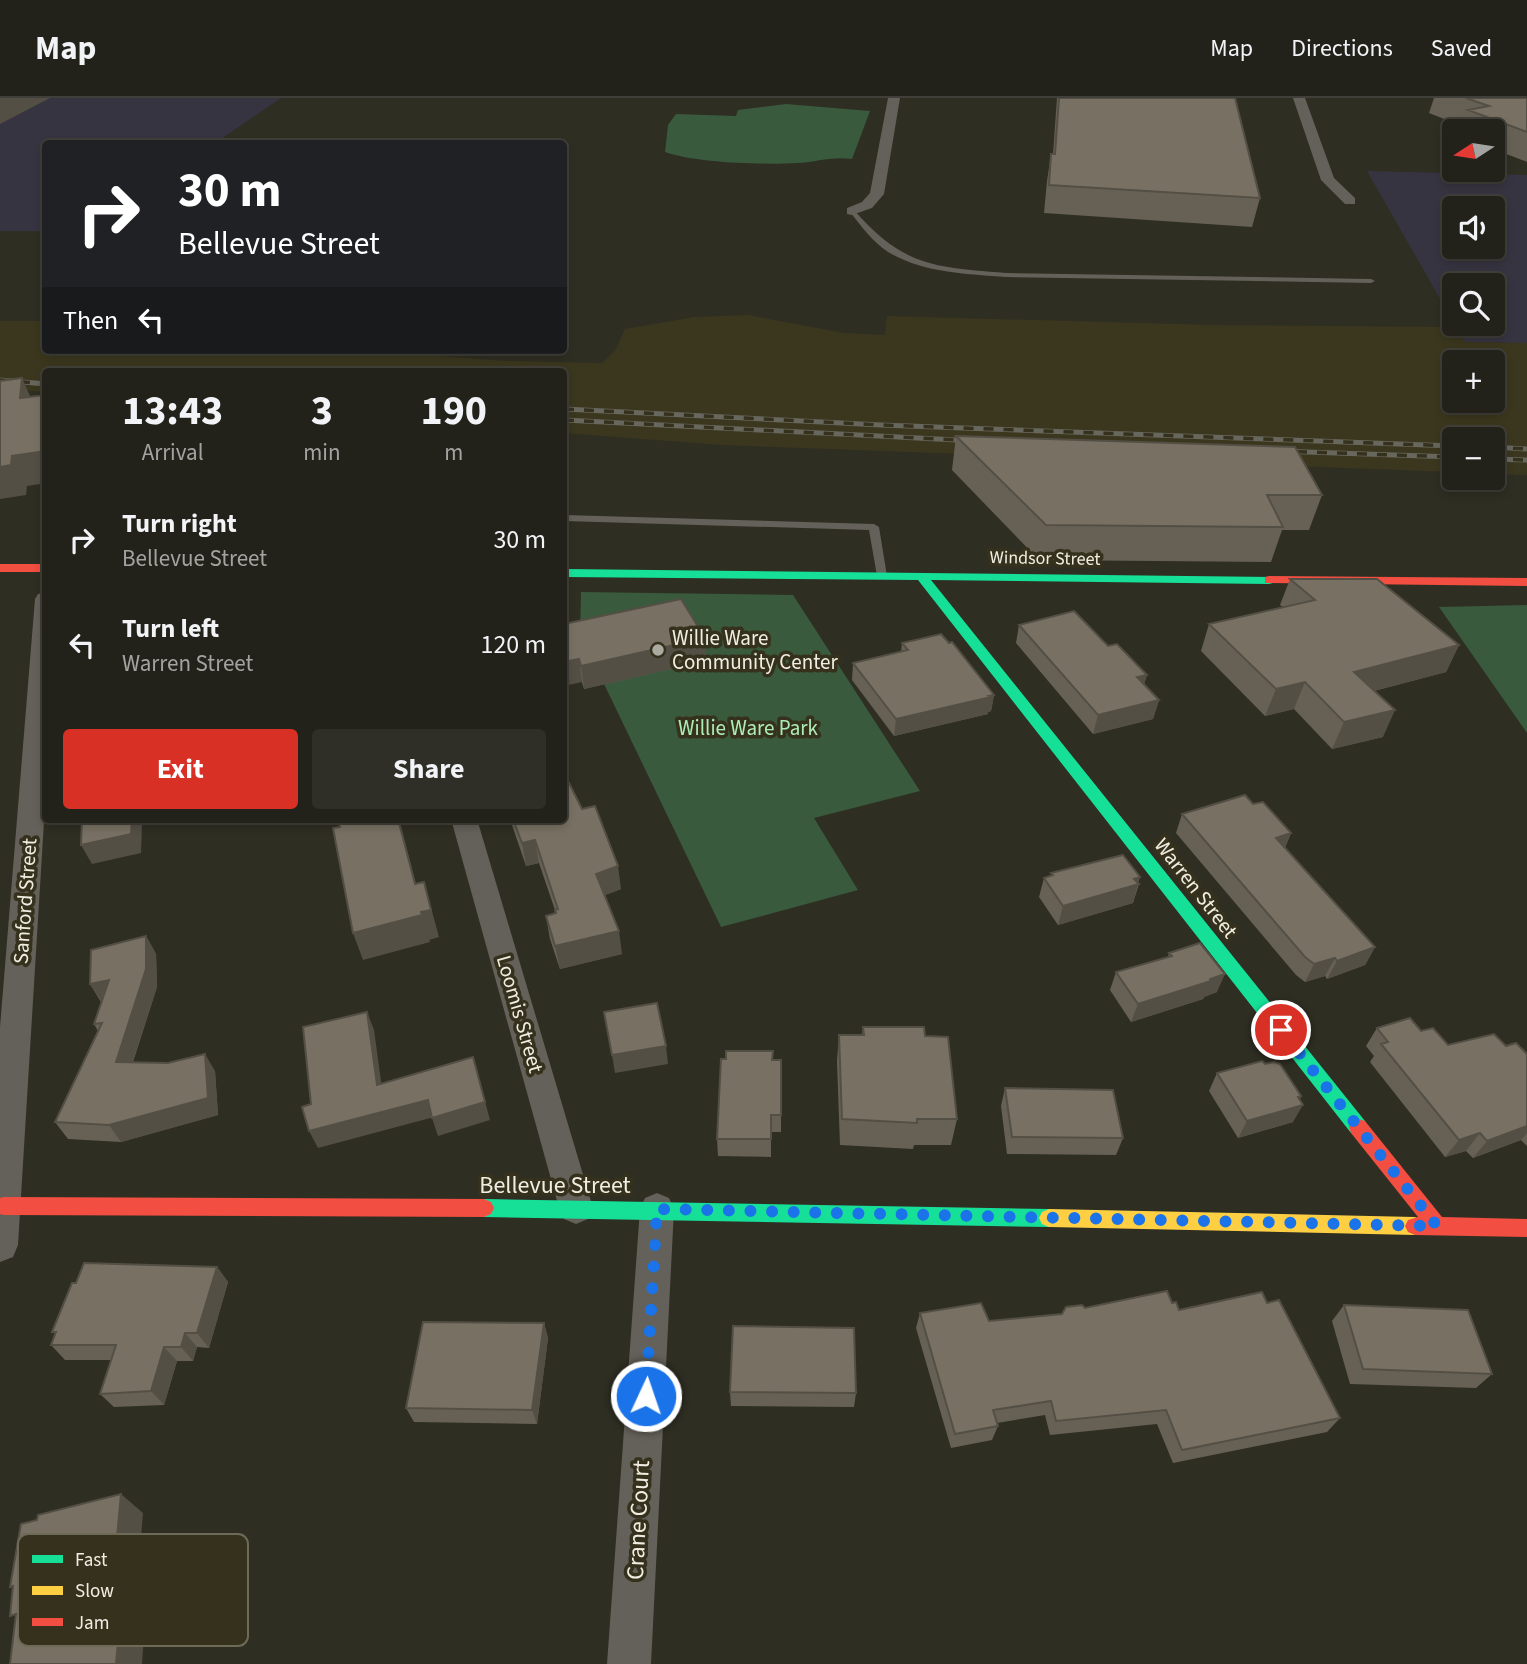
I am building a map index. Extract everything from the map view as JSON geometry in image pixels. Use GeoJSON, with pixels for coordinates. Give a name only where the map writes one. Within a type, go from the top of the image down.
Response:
{"type":"FeatureCollection","features":[{"type":"Feature","properties":{"kind":"street"},"geometry":{"type":"LineString","coordinates":[[852,211],[867,205],[877,194],[894,98]]}},
{"type":"Feature","properties":{"kind":"street"},"geometry":{"type":"LineString","coordinates":[[1299,98],[1328,180],[1350,201]]}},
{"type":"Feature","properties":{"kind":"street"},"geometry":{"type":"LineString","coordinates":[[0,568],[42,568]]}},
{"type":"Feature","properties":{"kind":"street","name":"Windsor Street"},"geometry":{"type":"LineString","coordinates":[[567,573],[1527,582]]}},
{"type":"Feature","properties":{"kind":"street","name":"Warren Street"},"geometry":{"type":"LineString","coordinates":[[922,577],[1437,1226]]}},
{"type":"Feature","properties":{"kind":"street","name":"Sanford Street"},"geometry":{"type":"LineString","coordinates":[[0,1245],[42,657]]}},
{"type":"Feature","properties":{"kind":"street","name":"Loomis Street"},"geometry":{"type":"LineString","coordinates":[[465,823],[576,1208]]}},
{"type":"Feature","properties":{"kind":"street","name":"Bellevue Street"},"geometry":{"type":"LineString","coordinates":[[4,1206],[657,1209],[1527,1228]]}},
{"type":"Feature","properties":{"kind":"street","name":"Crane Court"},"geometry":{"type":"LineString","coordinates":[[629,1664],[657,1209]]}},
{"type":"Feature","properties":{"kind":"lane"},"geometry":{"type":"LineString","coordinates":[[852,211],[891,250],[919,262],[961,271],[1006,275],[1371,281]]}},
{"type":"Feature","properties":{"kind":"lane"},"geometry":{"type":"LineString","coordinates":[[567,518],[874,527],[882,576]]}},
{"type":"Feature","properties":{"kind":"shaded area"},"geometry":{"type":"Polygon","coordinates":[[[0,98],[281,98],[219,140],[42,140],[42,231],[0,231],[0,98]]]}},
{"type":"Feature","properties":{"kind":"shaded area"},"geometry":{"type":"Polygon","coordinates":[[[1367,171],[1442,173],[1442,182],[1505,182],[1505,174],[1527,175],[1527,343],[1465,342],[1462,336],[1505,336],[1505,273],[1442,273],[1442,302],[1367,171]]]}},
{"type":"Feature","properties":{"kind":"shaded area"},"geometry":{"type":"Polygon","coordinates":[[[748,315],[844,333],[885,335],[887,316],[1211,325],[1442,327],[1442,336],[1461,336],[1465,342],[1527,343],[1527,475],[1505,474],[1505,427],[1442,427],[1442,472],[722,445],[567,433],[567,368],[42,368],[42,392],[0,388],[0,321],[42,321],[42,354],[411,354],[506,361],[602,363],[615,351],[625,329],[695,317],[748,315]]]}},
{"type":"Feature","properties":{"kind":"green space"},"geometry":{"type":"Polygon","coordinates":[[[786,104],[870,111],[852,159],[749,163],[694,159],[665,152],[668,125],[676,114],[736,116],[738,110],[786,104]]]}},
{"type":"Feature","properties":{"kind":"green space","name":"Willie Ware Park"},"geometry":{"type":"Polygon","coordinates":[[[581,592],[793,595],[920,791],[814,818],[858,890],[721,927],[580,634],[581,592]]]}},
{"type":"Feature","properties":{"kind":"green space"},"geometry":{"type":"Polygon","coordinates":[[[1527,605],[1527,733],[1439,607],[1527,605]]]}},
{"type":"Feature","properties":{"kind":"building"},"geometry":{"type":"Polygon","coordinates":[[[1059,98],[1235,98],[1260,198],[1049,185],[1051,154],[1055,154],[1059,98]]]}},
{"type":"Feature","properties":{"kind":"building"},"geometry":{"type":"Polygon","coordinates":[[[1466,98],[1527,98],[1527,132],[1505,124],[1505,119],[1492,119],[1468,110],[1489,106],[1466,98]]]}},
{"type":"Feature","properties":{"kind":"building"},"geometry":{"type":"Polygon","coordinates":[[[22,378],[20,398],[42,395],[42,452],[12,456],[11,465],[0,467],[0,381],[22,378]]]}},
{"type":"Feature","properties":{"kind":"building"},"geometry":{"type":"Polygon","coordinates":[[[956,436],[1295,447],[1322,495],[1267,495],[1283,527],[1046,525],[956,436]]]}},
{"type":"Feature","properties":{"kind":"building"},"geometry":{"type":"Polygon","coordinates":[[[1290,579],[1377,579],[1459,645],[1354,672],[1395,710],[1344,722],[1305,682],[1276,689],[1209,624],[1315,600],[1290,579]]]}},
{"type":"Feature","properties":{"kind":"building"},"geometry":{"type":"Polygon","coordinates":[[[681,599],[705,638],[581,666],[579,659],[567,661],[567,623],[681,599]]]}},
{"type":"Feature","properties":{"kind":"building"},"geometry":{"type":"Polygon","coordinates":[[[1074,611],[1108,646],[1117,644],[1147,675],[1137,677],[1159,700],[1098,715],[1019,625],[1074,611]]]}},
{"type":"Feature","properties":{"kind":"building"},"geometry":{"type":"Polygon","coordinates":[[[941,634],[949,643],[952,642],[994,695],[896,719],[853,663],[908,650],[902,643],[941,634]]]}},
{"type":"Feature","properties":{"kind":"building"},"geometry":{"type":"Polygon","coordinates":[[[567,779],[582,809],[595,806],[618,866],[596,874],[619,931],[555,946],[546,916],[556,913],[555,910],[558,909],[535,840],[522,843],[514,823],[567,823],[567,779]]]}},
{"type":"Feature","properties":{"kind":"building"},"geometry":{"type":"Polygon","coordinates":[[[1245,795],[1253,804],[1263,802],[1291,833],[1276,838],[1375,947],[1337,961],[1335,958],[1314,964],[1305,957],[1182,814],[1245,795]]]}},
{"type":"Feature","properties":{"kind":"building"},"geometry":{"type":"Polygon","coordinates":[[[82,823],[132,823],[131,834],[81,845],[82,823]]]}},
{"type":"Feature","properties":{"kind":"building"},"geometry":{"type":"Polygon","coordinates":[[[339,823],[399,823],[415,884],[424,882],[431,910],[421,912],[422,915],[353,933],[333,828],[340,827],[339,823]]]}},
{"type":"Feature","properties":{"kind":"building"},"geometry":{"type":"Polygon","coordinates":[[[1123,855],[1140,877],[1134,879],[1139,884],[1063,906],[1044,878],[1053,875],[1051,873],[1123,855]]]}},
{"type":"Feature","properties":{"kind":"building"},"geometry":{"type":"Polygon","coordinates":[[[146,936],[146,969],[116,1062],[168,1063],[205,1054],[208,1098],[109,1125],[55,1122],[102,1023],[94,1024],[109,980],[90,984],[91,950],[146,936]]]}},
{"type":"Feature","properties":{"kind":"building"},"geometry":{"type":"Polygon","coordinates":[[[1200,943],[1225,974],[1138,1004],[1116,972],[1172,956],[1169,953],[1200,943]]]}},
{"type":"Feature","properties":{"kind":"building"},"geometry":{"type":"Polygon","coordinates":[[[657,1003],[666,1046],[612,1055],[604,1012],[657,1003]]]}},
{"type":"Feature","properties":{"kind":"building"},"geometry":{"type":"Polygon","coordinates":[[[367,1012],[377,1085],[473,1057],[485,1102],[432,1118],[428,1100],[309,1131],[302,1107],[311,1104],[303,1027],[367,1012]]]}},
{"type":"Feature","properties":{"kind":"building"},"geometry":{"type":"Polygon","coordinates":[[[1410,1018],[1421,1031],[1433,1028],[1448,1045],[1494,1034],[1506,1046],[1516,1043],[1527,1054],[1527,1126],[1487,1141],[1480,1133],[1459,1140],[1381,1044],[1388,1042],[1377,1028],[1410,1018]]]}},
{"type":"Feature","properties":{"kind":"building"},"geometry":{"type":"Polygon","coordinates":[[[863,1027],[924,1027],[925,1036],[948,1037],[957,1119],[917,1119],[917,1123],[842,1119],[839,1035],[864,1035],[863,1027]]]}},
{"type":"Feature","properties":{"kind":"building"},"geometry":{"type":"Polygon","coordinates":[[[726,1051],[773,1051],[772,1060],[781,1060],[781,1115],[771,1115],[771,1139],[717,1139],[721,1059],[726,1059],[726,1051]]]}},
{"type":"Feature","properties":{"kind":"building"},"geometry":{"type":"Polygon","coordinates":[[[1262,1061],[1265,1064],[1280,1064],[1301,1096],[1298,1097],[1303,1105],[1247,1121],[1217,1073],[1262,1061]]]}},
{"type":"Feature","properties":{"kind":"building"},"geometry":{"type":"Polygon","coordinates":[[[1005,1088],[1113,1090],[1123,1138],[1012,1137],[1005,1088]]]}},
{"type":"Feature","properties":{"kind":"building"},"geometry":{"type":"Polygon","coordinates":[[[84,1263],[217,1267],[197,1333],[185,1333],[181,1347],[164,1347],[151,1391],[100,1394],[116,1345],[51,1345],[56,1332],[52,1332],[72,1283],[76,1283],[84,1263]]]}},
{"type":"Feature","properties":{"kind":"building"},"geometry":{"type":"Polygon","coordinates":[[[1167,1291],[1172,1303],[1176,1302],[1179,1310],[1262,1292],[1267,1303],[1279,1300],[1340,1418],[1182,1450],[1166,1410],[1056,1421],[1051,1401],[993,1410],[998,1426],[955,1434],[920,1313],[981,1303],[989,1321],[1062,1314],[1066,1307],[1082,1305],[1085,1308],[1167,1291]]]}},
{"type":"Feature","properties":{"kind":"building"},"geometry":{"type":"Polygon","coordinates":[[[1344,1305],[1468,1310],[1492,1374],[1363,1369],[1344,1305]]]}},
{"type":"Feature","properties":{"kind":"building"},"geometry":{"type":"Polygon","coordinates":[[[423,1322],[544,1323],[532,1410],[406,1408],[423,1322]]]}},
{"type":"Feature","properties":{"kind":"building"},"geometry":{"type":"Polygon","coordinates":[[[733,1326],[854,1328],[856,1393],[730,1392],[733,1326]]]}},
{"type":"Feature","properties":{"kind":"building"},"geometry":{"type":"Polygon","coordinates":[[[121,1494],[117,1534],[19,1534],[21,1524],[37,1520],[38,1515],[121,1494]]]}},
{"type":"Feature","properties":{"kind":"building"},"geometry":{"type":"Polygon","coordinates":[[[18,1541],[18,1646],[118,1646],[116,1664],[10,1664],[16,1614],[10,1616],[13,1586],[10,1587],[18,1541]]]}},
{"type":"Feature","properties":{"kind":"railway"},"geometry":{"type":"LineString","coordinates":[[0,380],[42,384]]}},
{"type":"Feature","properties":{"kind":"railway"},"geometry":{"type":"LineString","coordinates":[[567,409],[881,425],[1442,446]]}},
{"type":"Feature","properties":{"kind":"railway"},"geometry":{"type":"LineString","coordinates":[[567,420],[976,441]]}},
{"type":"Feature","properties":{"kind":"railway"},"geometry":{"type":"LineString","coordinates":[[1505,448],[1527,449]]}},
{"type":"Feature","properties":{"kind":"railway"},"geometry":{"type":"LineString","coordinates":[[1277,451],[1442,457]]}},
{"type":"Feature","properties":{"kind":"railway"},"geometry":{"type":"LineString","coordinates":[[1505,459],[1527,460]]}},
{"type":"Feature","properties":{"kind":"traffic: fast"},"geometry":{"type":"LineString","coordinates":[[567,573],[1269,580]]}},
{"type":"Feature","properties":{"kind":"traffic: fast"},"geometry":{"type":"LineString","coordinates":[[922,577],[1358,1127]]}},
{"type":"Feature","properties":{"kind":"traffic: fast"},"geometry":{"type":"LineString","coordinates":[[484,1208],[1049,1218]]}},
{"type":"Feature","properties":{"kind":"traffic: slow"},"geometry":{"type":"LineString","coordinates":[[1049,1218],[1415,1226]]}},
{"type":"Feature","properties":{"kind":"traffic: jam"},"geometry":{"type":"LineString","coordinates":[[0,568],[42,568]]}},
{"type":"Feature","properties":{"kind":"traffic: jam"},"geometry":{"type":"LineString","coordinates":[[1269,580],[1527,582]]}},
{"type":"Feature","properties":{"kind":"traffic: jam"},"geometry":{"type":"LineString","coordinates":[[1358,1127],[1437,1226]]}},
{"type":"Feature","properties":{"kind":"traffic: jam"},"geometry":{"type":"LineString","coordinates":[[3,1206],[484,1208]]}},
{"type":"Feature","properties":{"kind":"traffic: jam"},"geometry":{"type":"LineString","coordinates":[[1415,1226],[1527,1228]]}},
{"type":"Feature","properties":{"kind":"place","name":"Willie Ware Community Center"},"geometry":{"type":"Point","coordinates":[658,650]}},
{"type":"Feature","properties":{"kind":"route"},"geometry":{"type":"LineString","coordinates":[[646,1396],[657,1209],[1437,1226],[1281,1030]]}}]}
